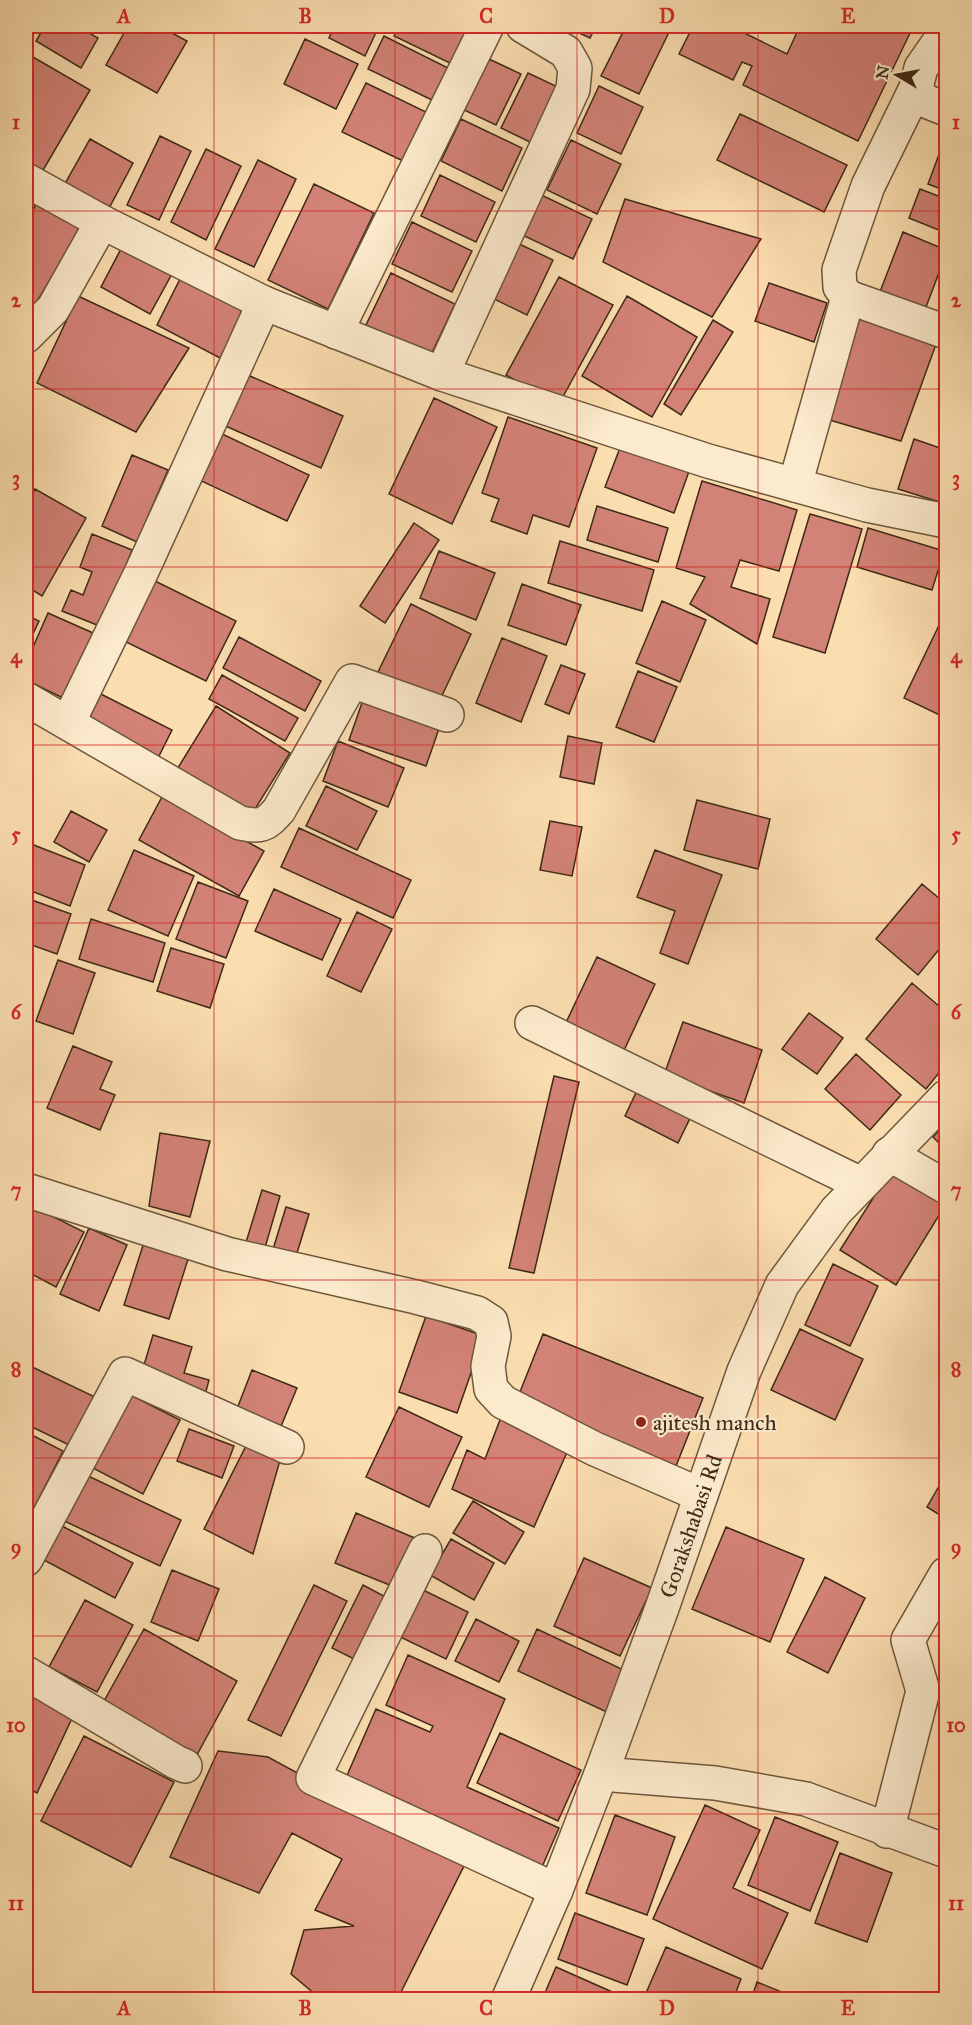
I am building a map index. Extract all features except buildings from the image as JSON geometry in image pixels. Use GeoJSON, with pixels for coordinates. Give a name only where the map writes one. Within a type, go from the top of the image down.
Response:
{"type":"FeatureCollection","features":[{"type":"Feature","properties":{"kind":"street"},"geometry":{"type":"LineString","coordinates":[[336,332],[488,26]]}},
{"type":"Feature","properties":{"kind":"street"},"geometry":{"type":"LineString","coordinates":[[442,374],[573,89],[575,68],[566,51],[523,26]]}},
{"type":"Feature","properties":{"kind":"street"},"geometry":{"type":"LineString","coordinates":[[946,32],[921,68],[916,88],[868,186],[839,270],[840,286],[848,297],[946,332]]}},
{"type":"Feature","properties":{"kind":"street"},"geometry":{"type":"LineString","coordinates":[[916,88],[923,100],[946,109]]}},
{"type":"Feature","properties":{"kind":"street"},"geometry":{"type":"LineString","coordinates":[[26,180],[102,222],[264,303],[442,374],[708,461],[867,505],[946,521]]}},
{"type":"Feature","properties":{"kind":"street"},"geometry":{"type":"LineString","coordinates":[[26,336],[53,309],[102,222]]}},
{"type":"Feature","properties":{"kind":"street"},"geometry":{"type":"LineString","coordinates":[[795,485],[848,297]]}},
{"type":"Feature","properties":{"kind":"street"},"geometry":{"type":"LineString","coordinates":[[68,723],[141,573],[264,303]]}},
{"type":"Feature","properties":{"kind":"street"},"geometry":{"type":"LineString","coordinates":[[26,699],[240,823],[254,826],[268,823],[279,810],[352,681],[447,715]]}},
{"type":"Feature","properties":{"kind":"street"},"geometry":{"type":"LineString","coordinates":[[532,1023],[861,1184]]}},
{"type":"Feature","properties":{"kind":"street","name":"Gorakshabasi Rd"},"geometry":{"type":"LineString","coordinates":[[508,2000],[556,1890],[601,1774],[744,1371],[782,1285],[836,1211],[946,1097]]}},
{"type":"Feature","properties":{"kind":"street"},"geometry":{"type":"LineString","coordinates":[[889,1154],[946,1187]]}},
{"type":"Feature","properties":{"kind":"street"},"geometry":{"type":"LineString","coordinates":[[26,1190],[227,1254],[477,1313],[491,1322],[494,1336],[488,1366],[491,1389],[503,1402],[595,1449],[701,1495]]}},
{"type":"Feature","properties":{"kind":"street"},"geometry":{"type":"LineString","coordinates":[[26,1559],[125,1374],[287,1447]]}},
{"type":"Feature","properties":{"kind":"street"},"geometry":{"type":"LineString","coordinates":[[425,1551],[313,1778],[556,1890]]}},
{"type":"Feature","properties":{"kind":"street"},"geometry":{"type":"LineString","coordinates":[[887,1831],[923,1691],[908,1640],[946,1574]]}},
{"type":"Feature","properties":{"kind":"street"},"geometry":{"type":"LineString","coordinates":[[26,1673],[185,1766]]}},
{"type":"Feature","properties":{"kind":"street"},"geometry":{"type":"LineString","coordinates":[[601,1774],[715,1783],[806,1800],[946,1851]]}},
{"type":"Feature","properties":{"kind":"place","name":"ajitesh manch"},"geometry":{"type":"Point","coordinates":[641,1422]}}]}
